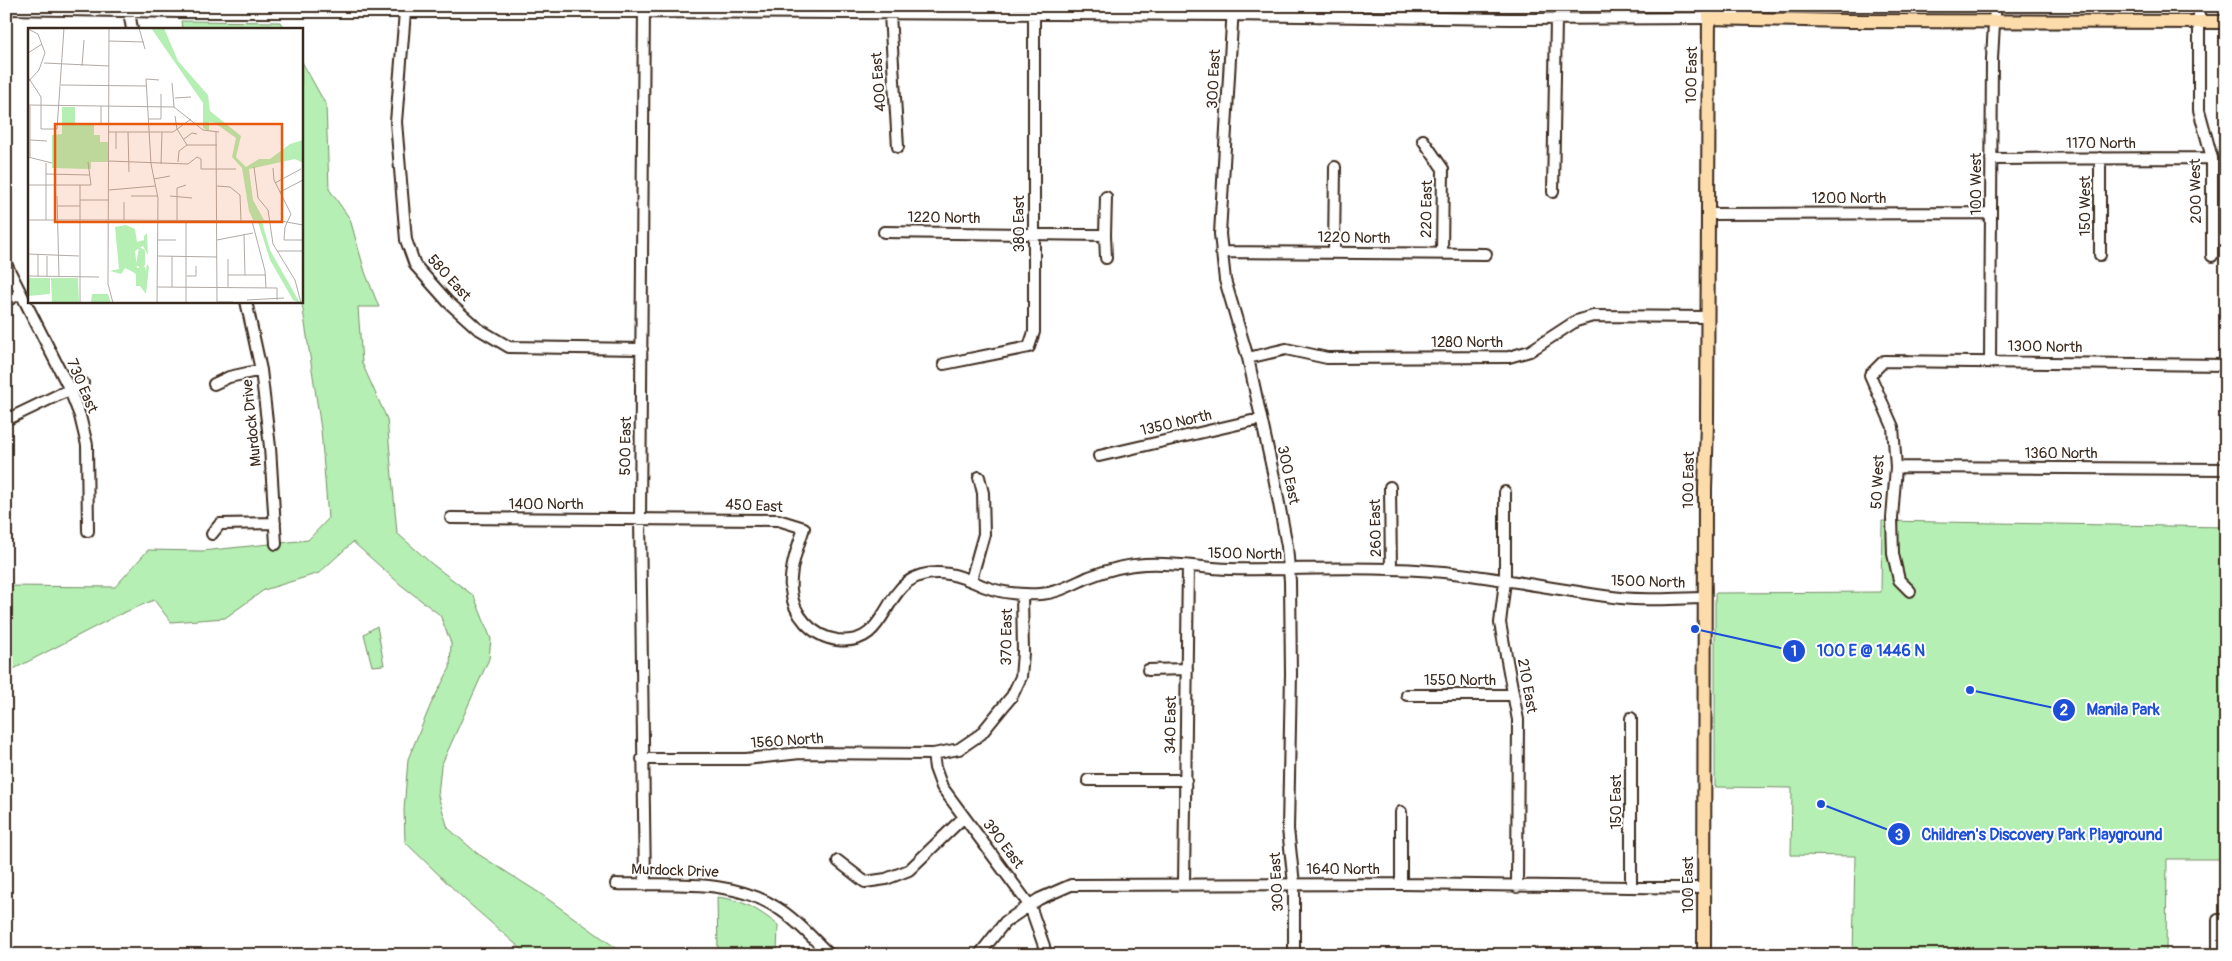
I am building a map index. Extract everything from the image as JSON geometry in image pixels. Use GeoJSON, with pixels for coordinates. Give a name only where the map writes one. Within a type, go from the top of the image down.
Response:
{"type":"FeatureCollection","features":[{"type":"Feature","properties":{"kind":"main road"},"geometry":{"type":"LineString","coordinates":[[1709,12],[1996,21],[2226,22]]}},
{"type":"Feature","properties":{"kind":"main road","name":"100 East"},"geometry":{"type":"LineString","coordinates":[[1704,955],[1709,12]]}},
{"type":"Feature","properties":{"kind":"street","name":"100 West"},"geometry":{"type":"LineString","coordinates":[[1990,361],[1992,59],[1996,21],[1995,6]]}},
{"type":"Feature","properties":{"kind":"street","name":"200 West"},"geometry":{"type":"LineString","coordinates":[[2199,6],[2199,110],[2212,158],[2212,256]]}},
{"type":"Feature","properties":{"kind":"street"},"geometry":{"type":"LineString","coordinates":[[129,8],[132,28]]}},
{"type":"Feature","properties":{"kind":"street"},"geometry":{"type":"LineString","coordinates":[[6,9],[129,8],[217,12],[296,9],[405,12],[644,9],[890,14],[948,11],[1034,14],[1233,11],[1398,19],[1556,19],[1709,12]]}},
{"type":"Feature","properties":{"kind":"street","name":"500 East"},"geometry":{"type":"LineString","coordinates":[[644,9],[640,519],[645,885]]}},
{"type":"Feature","properties":{"kind":"street","name":"300 East"},"geometry":{"type":"LineString","coordinates":[[1233,11],[1220,234],[1221,252],[1225,280],[1248,358],[1284,526],[1289,570],[1291,674],[1288,829],[1294,884],[1294,948],[1296,955]]}},
{"type":"Feature","properties":{"kind":"street","name":"580 East"},"geometry":{"type":"LineString","coordinates":[[405,12],[396,122],[406,240],[416,265],[448,302],[477,328],[509,347],[642,349]]}},
{"type":"Feature","properties":{"kind":"street","name":"400 East"},"geometry":{"type":"LineString","coordinates":[[890,14],[898,147]]}},
{"type":"Feature","properties":{"kind":"street","name":"380 East"},"geometry":{"type":"LineString","coordinates":[[944,364],[1029,347],[1034,332],[1034,14]]}},
{"type":"Feature","properties":{"kind":"street"},"geometry":{"type":"LineString","coordinates":[[1553,192],[1556,19]]}},
{"type":"Feature","properties":{"kind":"street","name":"220 East"},"geometry":{"type":"LineString","coordinates":[[1423,140],[1443,169],[1442,254]]}},
{"type":"Feature","properties":{"kind":"street","name":"150 West"},"geometry":{"type":"LineString","coordinates":[[2100,158],[2100,255]]}},
{"type":"Feature","properties":{"kind":"street","name":"1170 North"},"geometry":{"type":"LineString","coordinates":[[1991,159],[2212,158]]}},
{"type":"Feature","properties":{"kind":"street"},"geometry":{"type":"LineString","coordinates":[[1334,252],[1335,167]]}},
{"type":"Feature","properties":{"kind":"street"},"geometry":{"type":"LineString","coordinates":[[1106,196],[1106,258]]}},
{"type":"Feature","properties":{"kind":"street","name":"1200 North"},"geometry":{"type":"LineString","coordinates":[[1708,214],[1991,213]]}},
{"type":"Feature","properties":{"kind":"street","name":"1220 North"},"geometry":{"type":"LineString","coordinates":[[884,232],[1105,235]]}},
{"type":"Feature","properties":{"kind":"street","name":"1220 North"},"geometry":{"type":"LineString","coordinates":[[1221,252],[1486,254]]}},
{"type":"Feature","properties":{"kind":"street","name":"730 East"},"geometry":{"type":"LineString","coordinates":[[6,264],[69,388],[80,416],[87,445],[88,530]]}},
{"type":"Feature","properties":{"kind":"street"},"geometry":{"type":"LineString","coordinates":[[6,301],[21,293]]}},
{"type":"Feature","properties":{"kind":"street","name":"Murdock Drive"},"geometry":{"type":"LineString","coordinates":[[246,302],[261,370],[270,447],[276,544]]}},
{"type":"Feature","properties":{"kind":"street","name":"1280 North"},"geometry":{"type":"LineString","coordinates":[[1248,358],[1286,349],[1327,358],[1510,357],[1530,351],[1576,321],[1593,316],[1707,317]]}},
{"type":"Feature","properties":{"kind":"street","name":"1300 North"},"geometry":{"type":"LineString","coordinates":[[1870,375],[1884,361],[2226,365]]}},
{"type":"Feature","properties":{"kind":"street"},"geometry":{"type":"LineString","coordinates":[[214,384],[229,377],[261,370]]}},
{"type":"Feature","properties":{"kind":"street","name":"50 West"},"geometry":{"type":"LineString","coordinates":[[1870,375],[1893,427],[1896,467],[1892,518],[1893,554],[1899,580],[1910,591]]}},
{"type":"Feature","properties":{"kind":"street"},"geometry":{"type":"LineString","coordinates":[[6,420],[69,388],[83,383]]}},
{"type":"Feature","properties":{"kind":"street","name":"1350 North"},"geometry":{"type":"LineString","coordinates":[[1099,456],[1260,419]]}},
{"type":"Feature","properties":{"kind":"street","name":"1360 North"},"geometry":{"type":"LineString","coordinates":[[1896,467],[2226,469]]}},
{"type":"Feature","properties":{"kind":"street"},"geometry":{"type":"LineString","coordinates":[[971,580],[984,534],[983,492],[980,477]]}},
{"type":"Feature","properties":{"kind":"street","name":"260 East"},"geometry":{"type":"LineString","coordinates":[[1390,487],[1392,569]]}},
{"type":"Feature","properties":{"kind":"street","name":"210 East"},"geometry":{"type":"LineString","coordinates":[[1505,492],[1505,581],[1500,623],[1518,720],[1517,887]]}},
{"type":"Feature","properties":{"kind":"street","name":"1400 North"},"geometry":{"type":"LineString","coordinates":[[451,518],[640,519]]}},
{"type":"Feature","properties":{"kind":"street","name":"450 East"},"geometry":{"type":"LineString","coordinates":[[640,519],[778,520],[804,528],[792,575],[791,590],[799,616],[809,627],[822,635]]}},
{"type":"Feature","properties":{"kind":"street"},"geometry":{"type":"LineString","coordinates":[[212,534],[220,524],[275,524]]}},
{"type":"Feature","properties":{"kind":"street","name":"1500 North"},"geometry":{"type":"LineString","coordinates":[[822,635],[836,640],[852,639],[867,633],[878,624],[900,586],[921,574],[948,574],[971,580],[1002,592],[1043,594],[1063,589],[1115,568],[1147,564],[1204,568],[1289,570],[1429,570],[1624,598],[1705,598]]}},
{"type":"Feature","properties":{"kind":"street","name":"340 East"},"geometry":{"type":"LineString","coordinates":[[1184,884],[1188,566]]}},
{"type":"Feature","properties":{"kind":"street","name":"370 East"},"geometry":{"type":"LineString","coordinates":[[933,754],[959,749],[980,734],[1012,696],[1020,678],[1023,653],[1022,594]]}},
{"type":"Feature","properties":{"kind":"street"},"geometry":{"type":"LineString","coordinates":[[1148,670],[1187,669]]}},
{"type":"Feature","properties":{"kind":"street","name":"1550 North"},"geometry":{"type":"LineString","coordinates":[[1407,695],[1514,695]]}},
{"type":"Feature","properties":{"kind":"street","name":"150 East"},"geometry":{"type":"LineString","coordinates":[[1631,718],[1631,886]]}},
{"type":"Feature","properties":{"kind":"street","name":"1560 North"},"geometry":{"type":"LineString","coordinates":[[642,759],[746,759],[800,753],[933,754]]}},
{"type":"Feature","properties":{"kind":"street","name":"390 East"},"geometry":{"type":"LineString","coordinates":[[933,754],[935,768],[942,787],[1030,906],[1044,946],[1045,955]]}},
{"type":"Feature","properties":{"kind":"street"},"geometry":{"type":"LineString","coordinates":[[1088,780],[1186,780]]}},
{"type":"Feature","properties":{"kind":"street"},"geometry":{"type":"LineString","coordinates":[[1401,812],[1401,884]]}},
{"type":"Feature","properties":{"kind":"street"},"geometry":{"type":"LineString","coordinates":[[838,861],[865,882],[886,879],[909,870],[964,817]]}},
{"type":"Feature","properties":{"kind":"street","name":"Murdock Drive"},"geometry":{"type":"LineString","coordinates":[[616,884],[716,886],[750,894],[780,909],[830,955]]}},
{"type":"Feature","properties":{"kind":"street","name":"1640 North"},"geometry":{"type":"LineString","coordinates":[[979,955],[1005,922],[1039,899],[1071,885],[1401,884],[1704,888]]}},
{"type":"Feature","properties":{"kind":"street"},"geometry":{"type":"LineString","coordinates":[[2218,955],[2222,920]]}},
{"type":"Feature","properties":{"kind":"green space"},"geometry":{"type":"Polygon","coordinates":[[[1365,6],[1500,6],[1500,8],[1365,7],[1365,6]]]}},
{"type":"Feature","properties":{"kind":"green space"},"geometry":{"type":"Polygon","coordinates":[[[181,21],[280,22],[283,28],[182,28],[181,21]]]}},
{"type":"Feature","properties":{"kind":"green space"},"geometry":{"type":"Polygon","coordinates":[[[302,62],[326,105],[329,189],[350,219],[365,272],[379,307],[358,307],[362,363],[387,419],[397,533],[432,564],[474,596],[491,639],[489,659],[441,766],[438,796],[448,828],[478,854],[538,892],[626,955],[528,955],[465,900],[405,842],[404,810],[408,759],[431,704],[450,668],[451,643],[440,615],[401,585],[353,542],[319,573],[264,590],[225,618],[171,622],[154,600],[116,616],[6,673],[6,586],[115,587],[148,550],[202,551],[308,540],[328,519],[321,429],[302,302],[302,62]]]}},
{"type":"Feature","properties":{"kind":"green space"},"geometry":{"type":"Polygon","coordinates":[[[1882,521],[2226,527],[2226,859],[2167,859],[2166,955],[1853,955],[1855,856],[1791,855],[1792,788],[1715,787],[1715,593],[1881,592],[1882,521]]]}},
{"type":"Feature","properties":{"kind":"green space"},"geometry":{"type":"Polygon","coordinates":[[[377,626],[384,665],[372,666],[364,634],[377,626]]]}},
{"type":"Feature","properties":{"kind":"green space"},"geometry":{"type":"Polygon","coordinates":[[[717,897],[735,900],[750,906],[778,925],[777,955],[718,955],[717,897]]]}},
{"type":"Feature","properties":{"kind":"place","name":"100 E @ 1446 N"},"geometry":{"type":"Point","coordinates":[1695,629]}},
{"type":"Feature","properties":{"kind":"place","name":"Manila Park"},"geometry":{"type":"Point","coordinates":[1970,690]}},
{"type":"Feature","properties":{"kind":"place","name":"Children's Discovery Park Playground"},"geometry":{"type":"Point","coordinates":[1821,804]}}]}
